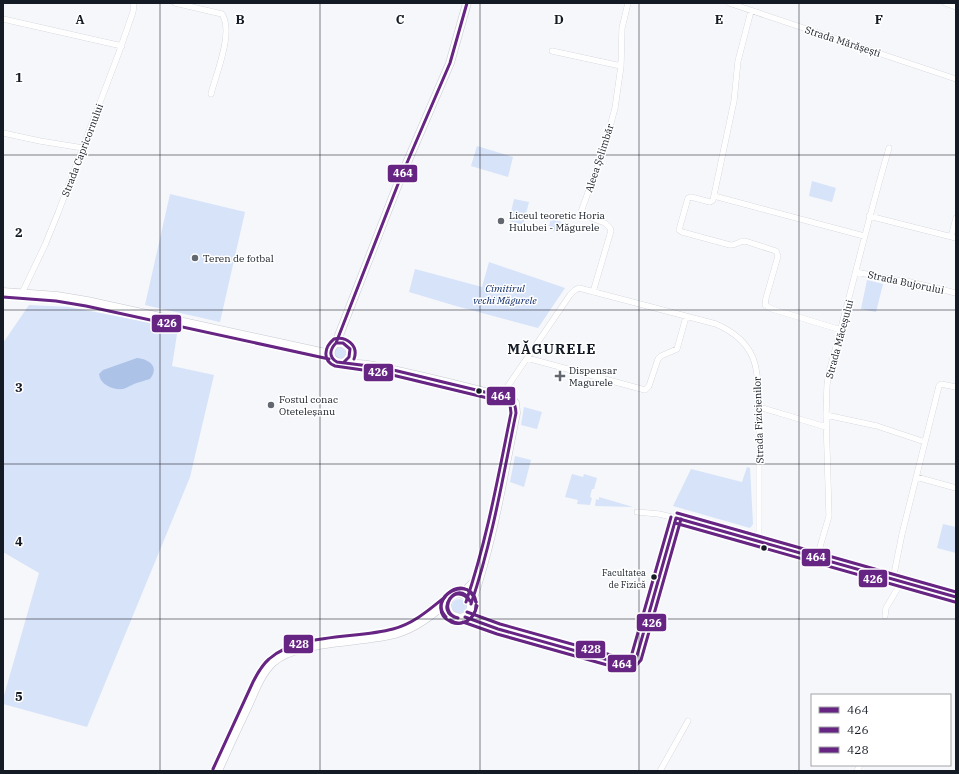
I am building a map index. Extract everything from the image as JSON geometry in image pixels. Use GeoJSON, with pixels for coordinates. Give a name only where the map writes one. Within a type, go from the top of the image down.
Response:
{"type":"FeatureCollection","features":[{"type":"Feature","properties":{"kind":"main road"},"geometry":{"type":"LineString","coordinates":[[430,616],[443,615],[457,618],[469,611],[482,574],[491,541],[516,413],[516,405],[511,399],[501,396],[369,365],[337,362],[331,358],[330,354],[331,348],[336,343],[343,327],[400,179],[449,67],[467,3]]}},
{"type":"Feature","properties":{"kind":"main road"},"geometry":{"type":"LineString","coordinates":[[3,292],[57,296],[87,301],[330,354]]}},
{"type":"Feature","properties":{"kind":"main road"},"geometry":{"type":"LineString","coordinates":[[343,327],[345,344]]}},
{"type":"Feature","properties":{"kind":"main road"},"geometry":{"type":"LineString","coordinates":[[336,343],[339,342],[345,344],[360,361],[369,365]]}},
{"type":"Feature","properties":{"kind":"main road"},"geometry":{"type":"LineString","coordinates":[[344,362],[349,358],[350,351]]}},
{"type":"Feature","properties":{"kind":"main road"},"geometry":{"type":"LineString","coordinates":[[218,771],[262,676],[273,662],[284,654],[308,647],[394,634],[413,627],[430,616],[455,594],[462,594],[468,598],[469,611],[477,622],[626,665],[631,665],[636,659],[676,518],[956,597]]}},
{"type":"Feature","properties":{"kind":"main road"},"geometry":{"type":"LineString","coordinates":[[462,594],[482,574]]}},
{"type":"Feature","properties":{"kind":"main road"},"geometry":{"type":"LineString","coordinates":[[448,601],[447,608],[449,613],[453,616]]}},
{"type":"Feature","properties":{"kind":"street"},"geometry":{"type":"LineString","coordinates":[[175,3],[222,14],[226,24],[226,35],[211,94]]}},
{"type":"Feature","properties":{"kind":"street","name":"Aleea Șelimbăr"},"geometry":{"type":"LineString","coordinates":[[593,292],[610,228],[605,223],[583,215],[582,212],[611,125],[615,108],[621,66],[622,28],[628,3]]}},
{"type":"Feature","properties":{"kind":"street","name":"Strada Mărășești"},"geometry":{"type":"LineString","coordinates":[[729,3],[956,79]]}},
{"type":"Feature","properties":{"kind":"street"},"geometry":{"type":"LineString","coordinates":[[945,3],[956,7]]}},
{"type":"Feature","properties":{"kind":"street","name":"Strada Capricornului"},"geometry":{"type":"LineString","coordinates":[[22,293],[45,245],[83,148],[122,46],[135,4]]}},
{"type":"Feature","properties":{"kind":"street"},"geometry":{"type":"LineString","coordinates":[[751,11],[738,61],[735,78],[734,101],[713,200],[710,202],[691,197],[688,198],[680,231],[730,245],[740,241],[745,241],[776,251],[778,256],[765,305],[772,309],[841,330]]}},
{"type":"Feature","properties":{"kind":"street"},"geometry":{"type":"LineString","coordinates":[[3,19],[122,46]]}},
{"type":"Feature","properties":{"kind":"street"},"geometry":{"type":"LineString","coordinates":[[552,51],[621,66]]}},
{"type":"Feature","properties":{"kind":"street"},"geometry":{"type":"LineString","coordinates":[[3,133],[83,148]]}},
{"type":"Feature","properties":{"kind":"street","name":"Strada Măceșului"},"geometry":{"type":"LineString","coordinates":[[817,557],[829,516],[826,415],[829,372],[856,272],[869,216],[889,148]]}},
{"type":"Feature","properties":{"kind":"street"},"geometry":{"type":"LineString","coordinates":[[714,196],[864,236]]}},
{"type":"Feature","properties":{"kind":"street"},"geometry":{"type":"LineString","coordinates":[[869,216],[954,238],[956,218]]}},
{"type":"Feature","properties":{"kind":"street","name":"Strada Bujorului"},"geometry":{"type":"LineString","coordinates":[[856,272],[906,281],[956,293]]}},
{"type":"Feature","properties":{"kind":"street","name":"Strada Fizicienilor"},"geometry":{"type":"LineString","coordinates":[[501,396],[572,292],[579,288],[724,327],[741,339],[746,345],[754,359],[756,371],[759,407],[759,541]]}},
{"type":"Feature","properties":{"kind":"street"},"geometry":{"type":"LineString","coordinates":[[527,358],[645,390],[649,386],[658,359],[661,356],[677,349],[686,317]]}},
{"type":"Feature","properties":{"kind":"street"},"geometry":{"type":"LineString","coordinates":[[893,579],[902,534],[939,386],[941,384],[956,387]]}},
{"type":"Feature","properties":{"kind":"street"},"geometry":{"type":"LineString","coordinates":[[759,407],[826,427]]}},
{"type":"Feature","properties":{"kind":"street"},"geometry":{"type":"LineString","coordinates":[[826,415],[877,426],[925,442]]}},
{"type":"Feature","properties":{"kind":"street"},"geometry":{"type":"LineString","coordinates":[[916,477],[956,488]]}},
{"type":"Feature","properties":{"kind":"street"},"geometry":{"type":"LineString","coordinates":[[637,512],[659,514],[676,518]]}},
{"type":"Feature","properties":{"kind":"street"},"geometry":{"type":"LineString","coordinates":[[885,616],[886,608],[902,581]]}},
{"type":"Feature","properties":{"kind":"street"},"geometry":{"type":"LineString","coordinates":[[660,771],[688,721]]}},
{"type":"Feature","properties":{"kind":"green space"},"geometry":{"type":"Polygon","coordinates":[[[477,146],[513,157],[508,177],[471,166],[477,146]]]}},
{"type":"Feature","properties":{"kind":"green space"},"geometry":{"type":"Polygon","coordinates":[[[812,181],[836,188],[832,202],[809,196],[812,181]]]}},
{"type":"Feature","properties":{"kind":"green space","name":"Teren de fotbal"},"geometry":{"type":"Polygon","coordinates":[[[170,194],[245,212],[220,322],[145,305],[170,194]]]}},
{"type":"Feature","properties":{"kind":"green space"},"geometry":{"type":"Polygon","coordinates":[[[514,199],[529,202],[523,225],[509,221],[514,199]]]}},
{"type":"Feature","properties":{"kind":"green space"},"geometry":{"type":"Polygon","coordinates":[[[551,219],[562,222],[559,233],[553,231],[554,228],[549,226],[551,219]]]}},
{"type":"Feature","properties":{"kind":"green space","name":"Cimitirul vechi Măgurele"},"geometry":{"type":"Polygon","coordinates":[[[489,262],[565,288],[538,328],[409,292],[415,269],[482,287],[489,262]]]}},
{"type":"Feature","properties":{"kind":"green space"},"geometry":{"type":"Polygon","coordinates":[[[867,280],[883,284],[876,312],[861,309],[867,280]]]}},
{"type":"Feature","properties":{"kind":"green space"},"geometry":{"type":"Polygon","coordinates":[[[29,305],[69,307],[178,328],[172,366],[214,375],[190,477],[87,727],[3,704],[3,699],[39,573],[3,552],[3,343],[29,305]]]}},
{"type":"Feature","properties":{"kind":"green space"},"geometry":{"type":"Polygon","coordinates":[[[338,348],[342,348],[344,349],[344,357],[338,358],[335,355],[335,351],[338,348]]]}},
{"type":"Feature","properties":{"kind":"green space"},"geometry":{"type":"Polygon","coordinates":[[[524,407],[542,412],[537,429],[521,425],[524,407]]]}},
{"type":"Feature","properties":{"kind":"green space"},"geometry":{"type":"Polygon","coordinates":[[[515,456],[531,460],[524,487],[510,482],[515,456]]]}},
{"type":"Feature","properties":{"kind":"green space"},"geometry":{"type":"Polygon","coordinates":[[[747,467],[750,468],[753,524],[750,528],[673,506],[691,469],[742,482],[747,467]]]}},
{"type":"Feature","properties":{"kind":"green space"},"geometry":{"type":"Polygon","coordinates":[[[572,474],[583,477],[584,474],[597,478],[594,489],[592,489],[590,505],[577,504],[578,500],[565,497],[572,474]]]}},
{"type":"Feature","properties":{"kind":"green space"},"geometry":{"type":"Polygon","coordinates":[[[599,497],[633,507],[595,506],[596,499],[599,500],[599,497]]]}},
{"type":"Feature","properties":{"kind":"green space"},"geometry":{"type":"Polygon","coordinates":[[[943,524],[956,527],[956,553],[937,548],[943,524]]]}},
{"type":"Feature","properties":{"kind":"green space"},"geometry":{"type":"Polygon","coordinates":[[[456,599],[462,599],[466,603],[466,609],[462,613],[456,613],[452,609],[452,603],[456,599]]]}},
{"type":"Feature","properties":{"kind":"water"},"geometry":{"type":"Polygon","coordinates":[[[137,358],[146,360],[152,364],[154,371],[150,379],[123,389],[115,389],[104,384],[100,378],[99,374],[103,370],[137,358]]]}},
{"type":"Feature","properties":{"kind":"transit line","name":"464"},"geometry":{"type":"LineString","coordinates":[[336,343],[400,179],[450,63],[467,3]]}},
{"type":"Feature","properties":{"kind":"transit line","name":"426"},"geometry":{"type":"LineString","coordinates":[[3,297],[56,301],[86,306],[329,359]]}},
{"type":"Feature","properties":{"kind":"transit line","name":"426"},"geometry":{"type":"LineString","coordinates":[[354,359],[355,350],[347,340],[339,338],[334,339],[326,350],[326,357],[328,361],[335,366],[384,373],[500,401],[510,405],[511,413],[492,508],[466,602]]}},
{"type":"Feature","properties":{"kind":"transit line","name":"464"},"geometry":{"type":"LineString","coordinates":[[344,362],[349,357],[350,349],[343,343],[336,343],[332,348],[331,355],[337,362],[385,368],[501,396],[513,401],[516,413],[485,557],[471,604]]}},
{"type":"Feature","properties":{"kind":"transit line","name":"428"},"geometry":{"type":"LineString","coordinates":[[677,513],[956,592]]}},
{"type":"Feature","properties":{"kind":"transit line","name":"428"},"geometry":{"type":"LineString","coordinates":[[467,612],[500,624],[629,660],[671,517]]}},
{"type":"Feature","properties":{"kind":"transit line","name":"464"},"geometry":{"type":"LineString","coordinates":[[676,518],[956,597]]}},
{"type":"Feature","properties":{"kind":"transit line","name":"464"},"geometry":{"type":"LineString","coordinates":[[465,617],[498,629],[626,665],[631,665],[636,659],[676,518]]}},
{"type":"Feature","properties":{"kind":"transit line","name":"426"},"geometry":{"type":"LineString","coordinates":[[463,622],[497,634],[625,670],[633,669],[641,660],[681,519]]}},
{"type":"Feature","properties":{"kind":"transit line","name":"426"},"geometry":{"type":"LineString","coordinates":[[675,523],[955,602]]}},
{"type":"Feature","properties":{"kind":"transit line","name":"426"},"geometry":{"type":"LineString","coordinates":[[476,602],[470,592],[463,588],[455,589],[443,600],[441,608],[443,616],[451,622],[460,623],[471,618],[477,606]]}},
{"type":"Feature","properties":{"kind":"transit line","name":"428"},"geometry":{"type":"LineString","coordinates":[[446,617],[441,609],[442,602],[452,591],[459,589],[467,590],[473,594],[476,602]]}},
{"type":"Feature","properties":{"kind":"transit line","name":"464"},"geometry":{"type":"LineString","coordinates":[[458,618],[451,615],[447,610],[447,604],[450,599],[459,593],[465,595],[470,601]]}},
{"type":"Feature","properties":{"kind":"transit line","name":"464"},"geometry":{"type":"LineString","coordinates":[[458,618],[452,615],[448,610],[450,599],[458,594],[464,595],[470,601]]}},
{"type":"Feature","properties":{"kind":"transit line","name":"428"},"geometry":{"type":"LineString","coordinates":[[213,769],[253,682],[269,659],[281,651],[295,645],[311,641],[378,632],[400,627],[420,616],[445,597]]}},
{"type":"Feature","properties":{"kind":"transit line","name":"428"},"geometry":{"type":"LineString","coordinates":[[450,620],[459,623],[468,621],[474,614],[476,605]]}},
{"type":"Feature","properties":{"kind":"place","name":"Liceul teoretic Horia Hulubei - Măgurele"},"geometry":{"type":"Point","coordinates":[501,221]}},
{"type":"Feature","properties":{"kind":"place","name":"Teren de fotbal"},"geometry":{"type":"Point","coordinates":[195,258]}},
{"type":"Feature","properties":{"kind":"place","name":"Dispensar Magurele"},"geometry":{"type":"Point","coordinates":[560,376]}},
{"type":"Feature","properties":{"kind":"place","name":"Fostul conac Oteteleșanu"},"geometry":{"type":"Point","coordinates":[271,405]}},
{"type":"Feature","properties":{"kind":"place","name":"Facultatea de Fizică"},"geometry":{"type":"Point","coordinates":[654,577]}},
{"type":"Feature","properties":{"kind":"district","name":"MĂGURELE"},"geometry":{"type":"Point","coordinates":[552,349]}}]}
